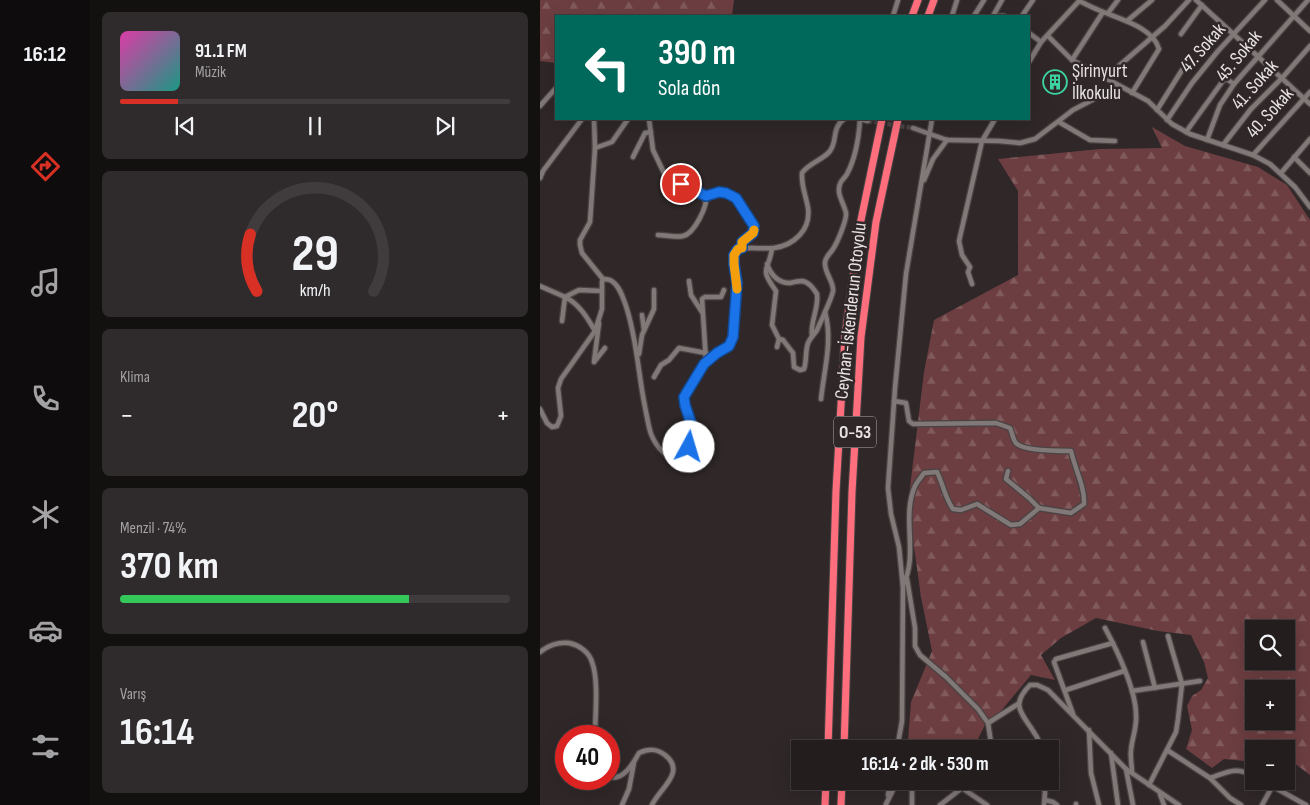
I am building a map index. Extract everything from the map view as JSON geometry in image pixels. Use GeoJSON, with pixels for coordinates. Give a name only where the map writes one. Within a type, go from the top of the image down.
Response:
{"type":"FeatureCollection","features":[{"type":"Feature","properties":{"kind":"highway"},"geometry":{"type":"LineString","coordinates":[[912,15],[918,0]]}},
{"type":"Feature","properties":{"kind":"highway"},"geometry":{"type":"LineString","coordinates":[[928,15],[934,0]]}},
{"type":"Feature","properties":{"kind":"highway","name":"Ceyhan-İskenderun Otoyolu"},"geometry":{"type":"LineString","coordinates":[[828,740],[836,491],[845,336],[861,220],[882,120]]}},
{"type":"Feature","properties":{"kind":"highway","name":"Ceyhan-İskenderun Otoyolu"},"geometry":{"type":"LineString","coordinates":[[844,740],[852,492],[861,337],[876,222],[898,120]]}},
{"type":"Feature","properties":{"kind":"highway"},"geometry":{"type":"LineString","coordinates":[[825,805],[826,790]]}},
{"type":"Feature","properties":{"kind":"highway"},"geometry":{"type":"LineString","coordinates":[[841,805],[842,790]]}},
{"type":"Feature","properties":{"kind":"street"},"geometry":{"type":"LineString","coordinates":[[893,15],[898,0]]}},
{"type":"Feature","properties":{"kind":"street"},"geometry":{"type":"LineString","coordinates":[[952,15],[957,0]]}},
{"type":"Feature","properties":{"kind":"street"},"geometry":{"type":"LineString","coordinates":[[975,15],[984,0]]}},
{"type":"Feature","properties":{"kind":"street"},"geometry":{"type":"LineString","coordinates":[[994,15],[1002,0]]}},
{"type":"Feature","properties":{"kind":"street"},"geometry":{"type":"LineString","coordinates":[[1023,15],[1033,0]]}},
{"type":"Feature","properties":{"kind":"street"},"geometry":{"type":"LineString","coordinates":[[1072,60],[1105,13],[1118,0]]}},
{"type":"Feature","properties":{"kind":"street"},"geometry":{"type":"LineString","coordinates":[[1127,21],[1152,0]]}},
{"type":"Feature","properties":{"kind":"street"},"geometry":{"type":"LineString","coordinates":[[1104,78],[1152,38],[1189,0]]}},
{"type":"Feature","properties":{"kind":"street"},"geometry":{"type":"LineString","coordinates":[[1196,0],[1310,104]]}},
{"type":"Feature","properties":{"kind":"street","name":"47. Sokak"},"geometry":{"type":"LineString","coordinates":[[1167,120],[1192,83],[1218,51],[1265,0]]}},
{"type":"Feature","properties":{"kind":"street"},"geometry":{"type":"LineString","coordinates":[[1277,0],[1310,31]]}},
{"type":"Feature","properties":{"kind":"street","name":"45. Sokak"},"geometry":{"type":"LineString","coordinates":[[1207,140],[1220,105],[1234,84],[1308,0]]}},
{"type":"Feature","properties":{"kind":"street"},"geometry":{"type":"LineString","coordinates":[[1030,60],[1041,42],[1077,1],[1127,21],[1157,43],[1159,49],[1132,93]]}},
{"type":"Feature","properties":{"kind":"street"},"geometry":{"type":"LineString","coordinates":[[1181,34],[1202,5]]}},
{"type":"Feature","properties":{"kind":"street"},"geometry":{"type":"LineString","coordinates":[[1030,34],[1041,42]]}},
{"type":"Feature","properties":{"kind":"street"},"geometry":{"type":"LineString","coordinates":[[1048,36],[1072,60],[1148,101],[1172,124],[1186,132],[1253,155],[1270,164],[1295,186],[1310,207]]}},
{"type":"Feature","properties":{"kind":"street","name":"41. Sokak"},"geometry":{"type":"LineString","coordinates":[[1223,145],[1251,109],[1310,46]]}},
{"type":"Feature","properties":{"kind":"street"},"geometry":{"type":"LineString","coordinates":[[1157,110],[1182,70]]}},
{"type":"Feature","properties":{"kind":"street"},"geometry":{"type":"LineString","coordinates":[[1186,132],[1225,78],[1234,84]]}},
{"type":"Feature","properties":{"kind":"street"},"geometry":{"type":"LineString","coordinates":[[913,128],[947,140],[1020,143],[1035,139],[1073,110],[1119,86]]}},
{"type":"Feature","properties":{"kind":"street"},"geometry":{"type":"LineString","coordinates":[[540,106],[555,89]]}},
{"type":"Feature","properties":{"kind":"street","name":"40. Sokak"},"geometry":{"type":"LineString","coordinates":[[1253,155],[1310,92]]}},
{"type":"Feature","properties":{"kind":"street"},"geometry":{"type":"LineString","coordinates":[[540,178],[543,171],[581,120]]}},
{"type":"Feature","properties":{"kind":"street"},"geometry":{"type":"LineString","coordinates":[[540,409],[547,424],[552,428],[557,426],[561,416],[558,388],[562,379],[595,331],[602,309],[602,279],[582,253],[580,245],[580,240],[590,222],[595,148],[594,120]]}},
{"type":"Feature","properties":{"kind":"street"},"geometry":{"type":"LineString","coordinates":[[595,148],[612,142],[627,120]]}},
{"type":"Feature","properties":{"kind":"street"},"geometry":{"type":"LineString","coordinates":[[649,120],[653,150],[666,176],[706,196],[719,192],[726,193],[736,198],[742,206],[754,226],[753,233],[742,242],[742,248]]}},
{"type":"Feature","properties":{"kind":"street"},"geometry":{"type":"LineString","coordinates":[[602,279],[609,279],[615,283],[630,318],[642,390],[652,435],[668,458],[677,460],[684,457],[694,432],[684,397],[706,361],[729,346],[733,337],[737,283],[734,255],[738,249],[742,248],[784,246],[803,232],[809,217],[802,173],[831,149],[837,125],[843,120]]}},
{"type":"Feature","properties":{"kind":"street"},"geometry":{"type":"LineString","coordinates":[[779,339],[783,340],[791,348],[794,366],[800,370],[804,369],[806,362],[805,354],[833,291],[831,281],[826,273],[825,264],[837,241],[845,218],[846,213],[838,192],[840,183],[847,174],[852,158],[860,120]]}},
{"type":"Feature","properties":{"kind":"street"},"geometry":{"type":"LineString","coordinates":[[864,120],[868,121]]}},
{"type":"Feature","properties":{"kind":"street"},"geometry":{"type":"LineString","coordinates":[[899,740],[902,721],[903,587],[899,548],[891,514],[888,488],[906,274],[932,120]]}},
{"type":"Feature","properties":{"kind":"street"},"geometry":{"type":"LineString","coordinates":[[972,284],[968,272],[970,266],[962,255],[959,240],[982,141],[994,120]]}},
{"type":"Feature","properties":{"kind":"street"},"geometry":{"type":"LineString","coordinates":[[1059,122],[1090,140],[1115,141]]}},
{"type":"Feature","properties":{"kind":"street"},"geometry":{"type":"LineString","coordinates":[[633,157],[645,134],[651,132]]}},
{"type":"Feature","properties":{"kind":"street"},"geometry":{"type":"LineString","coordinates":[[1281,173],[1310,139]]}},
{"type":"Feature","properties":{"kind":"street"},"geometry":{"type":"LineString","coordinates":[[920,188],[934,159],[947,140]]}},
{"type":"Feature","properties":{"kind":"street"},"geometry":{"type":"LineString","coordinates":[[1294,158],[1310,173]]}},
{"type":"Feature","properties":{"kind":"street"},"geometry":{"type":"LineString","coordinates":[[658,235],[683,236],[691,232],[706,204],[706,196]]}},
{"type":"Feature","properties":{"kind":"street"},"geometry":{"type":"LineString","coordinates":[[772,248],[764,270],[766,278],[776,291],[772,325],[779,339],[778,347]]}},
{"type":"Feature","properties":{"kind":"street"},"geometry":{"type":"LineString","coordinates":[[767,264],[769,272],[775,278],[789,283],[803,281],[811,286],[817,294],[816,314],[811,327],[812,336]]}},
{"type":"Feature","properties":{"kind":"street"},"geometry":{"type":"LineString","coordinates":[[689,281],[691,295],[702,313]]}},
{"type":"Feature","properties":{"kind":"street"},"geometry":{"type":"LineString","coordinates":[[540,286],[572,300],[585,313],[595,331]]}},
{"type":"Feature","properties":{"kind":"street"},"geometry":{"type":"LineString","coordinates":[[565,297],[579,290],[602,291]]}},
{"type":"Feature","properties":{"kind":"street"},"geometry":{"type":"LineString","coordinates":[[638,358],[644,331],[654,308],[654,290]]}},
{"type":"Feature","properties":{"kind":"street"},"geometry":{"type":"LineString","coordinates":[[706,361],[702,299],[705,297],[721,297],[724,290]]}},
{"type":"Feature","properties":{"kind":"street"},"geometry":{"type":"LineString","coordinates":[[562,321],[565,297]]}},
{"type":"Feature","properties":{"kind":"street"},"geometry":{"type":"LineString","coordinates":[[821,399],[828,340],[828,320],[825,310]]}},
{"type":"Feature","properties":{"kind":"street"},"geometry":{"type":"LineString","coordinates":[[642,315],[644,331]]}},
{"type":"Feature","properties":{"kind":"street"},"geometry":{"type":"LineString","coordinates":[[599,318],[599,338],[594,362],[604,348]]}},
{"type":"Feature","properties":{"kind":"street"},"geometry":{"type":"LineString","coordinates":[[654,377],[661,365],[669,360],[679,348],[706,353]]}},
{"type":"Feature","properties":{"kind":"street"},"geometry":{"type":"LineString","coordinates":[[894,401],[906,404],[909,421],[913,424],[996,423],[1010,428],[1016,443],[1021,446],[1072,451],[1085,494],[1084,504],[1078,510],[1071,513],[1039,508],[1006,479],[1008,470]]}},
{"type":"Feature","properties":{"kind":"street"},"geometry":{"type":"LineString","coordinates":[[903,587],[911,552],[909,532],[910,508],[915,486],[924,473],[936,472],[942,483],[948,503],[953,509],[961,510],[977,504],[1010,525],[1020,524],[1039,508]]}},
{"type":"Feature","properties":{"kind":"street"},"geometry":{"type":"LineString","coordinates":[[906,579],[915,628],[915,646],[920,655],[978,709],[988,723],[991,740]]}},
{"type":"Feature","properties":{"kind":"street"},"geometry":{"type":"LineString","coordinates":[[1105,628],[1132,691],[1136,714],[1136,731],[1131,751],[1132,773]]}},
{"type":"Feature","properties":{"kind":"street"},"geometry":{"type":"LineString","coordinates":[[1149,785],[1176,732],[1182,684],[1168,636]]}},
{"type":"Feature","properties":{"kind":"street"},"geometry":{"type":"LineString","coordinates":[[1143,642],[1155,688]]}},
{"type":"Feature","properties":{"kind":"street"},"geometry":{"type":"LineString","coordinates":[[540,652],[554,644],[564,643],[579,646],[590,655],[595,675],[595,725]]}},
{"type":"Feature","properties":{"kind":"street"},"geometry":{"type":"LineString","coordinates":[[1073,715],[1066,690],[1054,662],[1056,659],[1113,643]]}},
{"type":"Feature","properties":{"kind":"street"},"geometry":{"type":"LineString","coordinates":[[1066,690],[1124,671]]}},
{"type":"Feature","properties":{"kind":"street"},"geometry":{"type":"LineString","coordinates":[[1132,691],[1200,681]]}},
{"type":"Feature","properties":{"kind":"street"},"geometry":{"type":"LineString","coordinates":[[988,723],[1018,704],[1022,693],[1030,685],[1037,685],[1048,690],[1126,769],[1179,805]]}},
{"type":"Feature","properties":{"kind":"street"},"geometry":{"type":"LineString","coordinates":[[1018,704],[1022,716],[1038,740]]}},
{"type":"Feature","properties":{"kind":"street"},"geometry":{"type":"LineString","coordinates":[[1089,730],[1092,773],[1099,805]]}},
{"type":"Feature","properties":{"kind":"street"},"geometry":{"type":"LineString","coordinates":[[622,805],[629,789],[635,761],[639,752],[648,749],[657,750],[666,755],[672,763],[673,771],[671,779],[652,805]]}},
{"type":"Feature","properties":{"kind":"street"},"geometry":{"type":"LineString","coordinates":[[1167,750],[1210,778],[1230,798],[1241,805]]}},
{"type":"Feature","properties":{"kind":"street"},"geometry":{"type":"LineString","coordinates":[[1111,754],[1118,805]]}},
{"type":"Feature","properties":{"kind":"street"},"geometry":{"type":"LineString","coordinates":[[620,776],[635,761]]}},
{"type":"Feature","properties":{"kind":"street"},"geometry":{"type":"LineString","coordinates":[[1126,769],[1133,805]]}},
{"type":"Feature","properties":{"kind":"street"},"geometry":{"type":"LineString","coordinates":[[1210,778],[1235,770],[1245,772]]}},
{"type":"Feature","properties":{"kind":"street"},"geometry":{"type":"LineString","coordinates":[[886,805],[889,790]]}},
{"type":"Feature","properties":{"kind":"street"},"geometry":{"type":"LineString","coordinates":[[886,805],[893,790]]}},
{"type":"Feature","properties":{"kind":"street"},"geometry":{"type":"LineString","coordinates":[[912,790],[912,805]]}},
{"type":"Feature","properties":{"kind":"street"},"geometry":{"type":"LineString","coordinates":[[940,805],[959,790]]}},
{"type":"Feature","properties":{"kind":"street"},"geometry":{"type":"LineString","coordinates":[[965,790],[986,805]]}},
{"type":"Feature","properties":{"kind":"street"},"geometry":{"type":"LineString","coordinates":[[1262,805],[1270,790]]}},
{"type":"Feature","properties":{"kind":"street"},"geometry":{"type":"LineString","coordinates":[[1278,790],[1306,805]]}},
{"type":"Feature","properties":{"kind":"street"},"geometry":{"type":"LineString","coordinates":[[1159,792],[1164,805]]}},
{"type":"Feature","properties":{"kind":"street"},"geometry":{"type":"LineString","coordinates":[[1230,798],[1231,805]]}},
{"type":"Feature","properties":{"kind":"street"},"geometry":{"type":"LineString","coordinates":[[1044,802],[1053,802],[1057,805]]}},
{"type":"Feature","properties":{"kind":"green space"},"geometry":{"type":"Polygon","coordinates":[[[540,0],[734,0],[732,15],[555,15],[555,63],[540,61],[540,0]]]}},
{"type":"Feature","properties":{"kind":"green space"},"geometry":{"type":"Polygon","coordinates":[[[1152,127],[1185,146],[1258,167],[1287,185],[1310,220],[1310,775],[1295,764],[1295,740],[1245,740],[1245,761],[1224,759],[1212,768],[1186,749],[1192,730],[1187,706],[1192,696],[1201,690],[1208,678],[1204,662],[1191,635],[1158,631],[1096,618],[1061,638],[1041,655],[1055,680],[1031,675],[1001,711],[986,723],[978,740],[908,740],[911,702],[932,651],[921,597],[908,504],[924,372],[934,320],[1018,275],[1018,191],[998,159],[1100,149],[1162,148],[1152,127]]]}},
{"type":"Feature","properties":{"kind":"tunnel"},"geometry":{"type":"LineString","coordinates":[[868,121],[913,128]]}},
{"type":"Feature","properties":{"kind":"slow traffic"},"geometry":{"type":"LineString","coordinates":[[737,289],[734,255],[738,249],[742,248],[742,242],[754,230]]}},
{"type":"Feature","properties":{"kind":"place","name":"Şirinyurt İlkokulu"},"geometry":{"type":"Point","coordinates":[1055,82]}},
{"type":"Feature","properties":{"kind":"route"},"geometry":{"type":"LineString","coordinates":[[681,184],[706,196],[719,192],[736,198],[754,226],[753,233],[742,242],[742,248],[738,249],[734,255],[737,283],[733,337],[729,346],[706,361],[684,397],[694,432],[689,447]]}}]}
